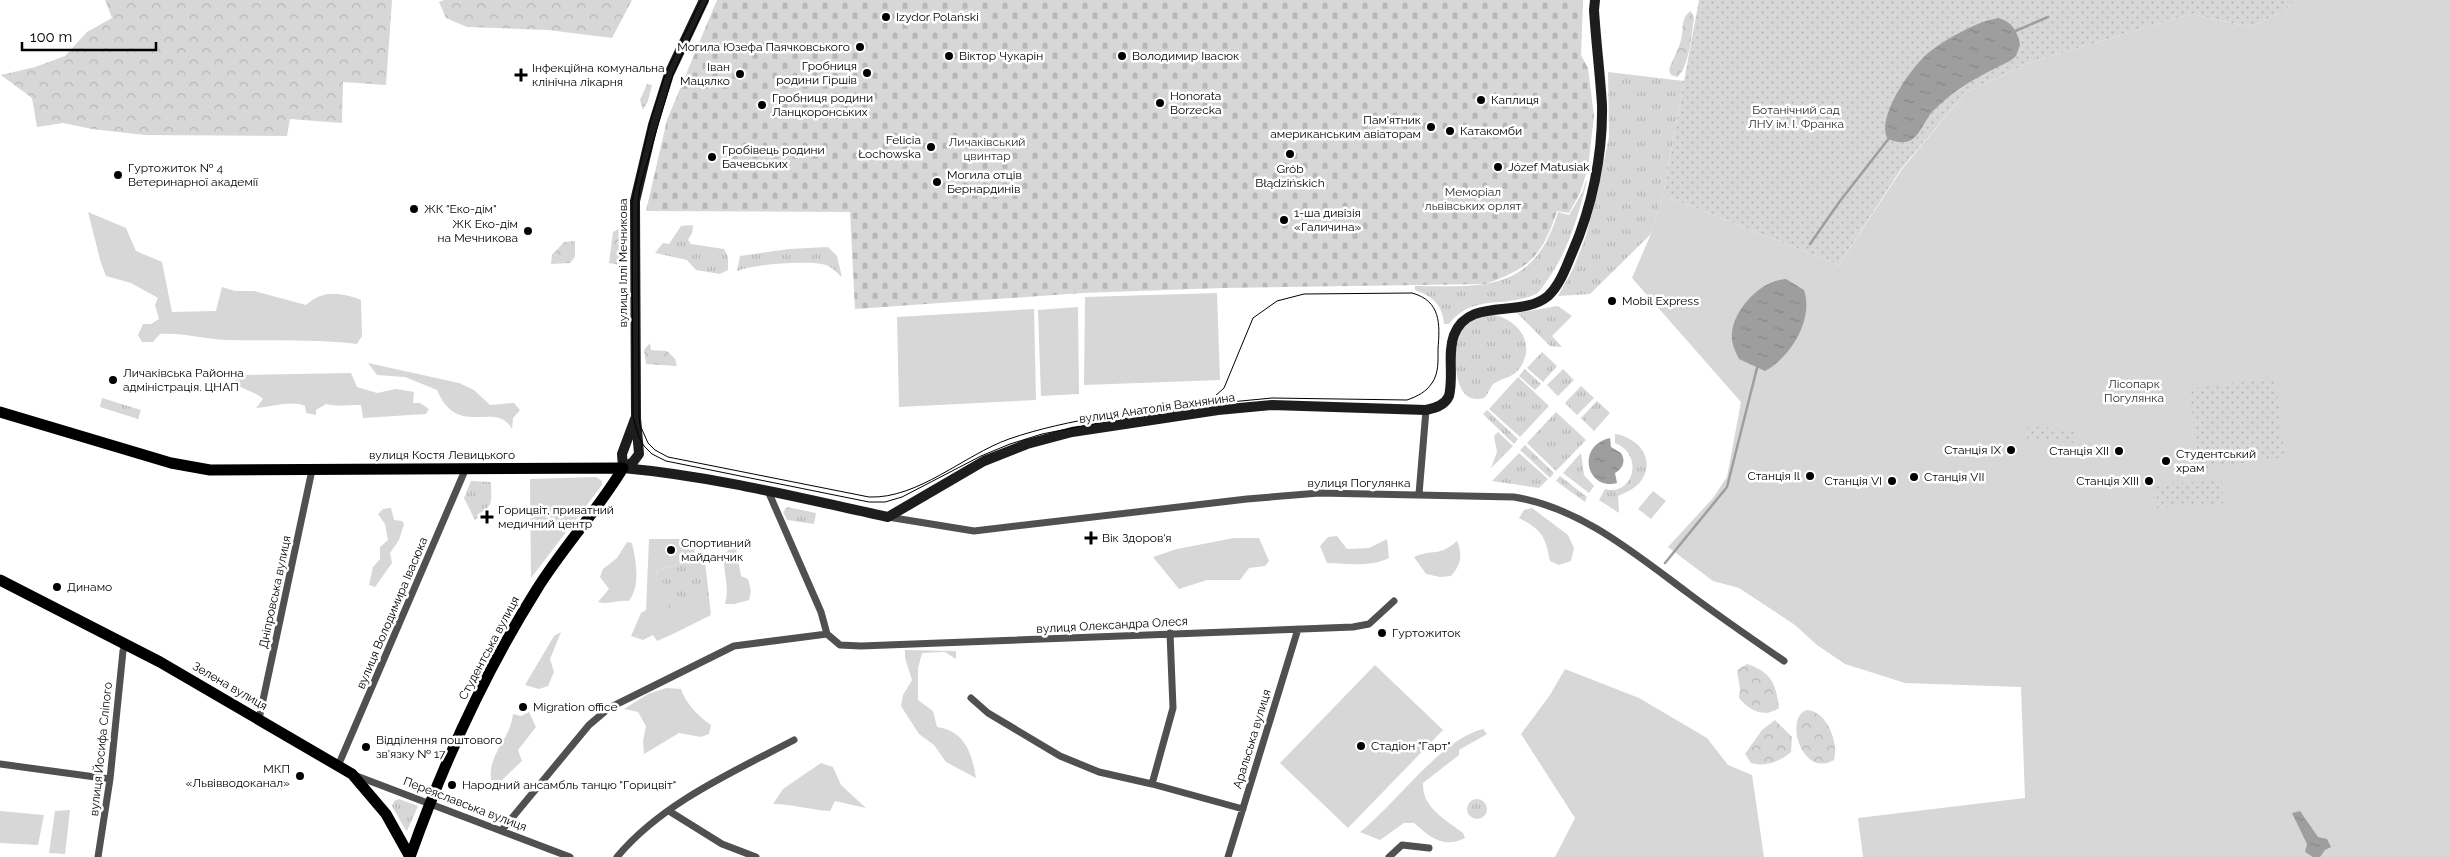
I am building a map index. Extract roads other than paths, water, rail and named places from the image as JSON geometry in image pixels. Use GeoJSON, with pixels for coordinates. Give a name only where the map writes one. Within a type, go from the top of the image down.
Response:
{"type":"FeatureCollection","features":[{"type":"Feature","properties":{"kind":"main road","name":"вулиця Костя Левицького"},"geometry":{"type":"LineString","coordinates":[[0,412],[191,468],[312,470],[623,468]]}},
{"type":"Feature","properties":{"kind":"main road","name":"Студентська вулиця"},"geometry":{"type":"LineString","coordinates":[[410,857],[430,803],[515,624],[538,586],[610,489],[623,468]]}},
{"type":"Feature","properties":{"kind":"main road","name":"Зелена вулиця"},"geometry":{"type":"LineString","coordinates":[[0,580],[126,644],[352,774],[386,814],[410,857]]}},
{"type":"Feature","properties":{"kind":"street","name":"вулиця Іллі Мечникова"},"geometry":{"type":"LineString","coordinates":[[636,418],[622,454],[623,468],[633,462],[639,454],[636,418],[635,201],[663,90],[704,0]]}},
{"type":"Feature","properties":{"kind":"street","name":"вулиця Анатолія Вахнянина"},"geometry":{"type":"LineString","coordinates":[[888,517],[984,461],[1027,444],[1072,432],[1218,410],[1272,405],[1426,410],[1437,407],[1447,401],[1451,391],[1453,338],[1460,326],[1468,317],[1481,312],[1524,306],[1546,297],[1563,273],[1582,230],[1598,165],[1602,106],[1594,10],[1595,0]]}},
{"type":"Feature","properties":{"kind":"street"},"geometry":{"type":"LineString","coordinates":[[1419,494],[1426,410]]}},
{"type":"Feature","properties":{"kind":"street","name":"вулиця Володимира Івасюка"},"geometry":{"type":"LineString","coordinates":[[338,766],[466,468]]}},
{"type":"Feature","properties":{"kind":"street","name":"вулиця Костя Левицького"},"geometry":{"type":"LineString","coordinates":[[623,468],[654,470],[768,491],[888,517]]}},
{"type":"Feature","properties":{"kind":"street","name":"Дніпровська вулиця"},"geometry":{"type":"LineString","coordinates":[[259,719],[312,470]]}},
{"type":"Feature","properties":{"kind":"street"},"geometry":{"type":"LineString","coordinates":[[502,830],[589,725],[609,708],[734,646],[787,637],[827,634],[822,612],[768,491]]}},
{"type":"Feature","properties":{"kind":"street","name":"вулиця Погулянка"},"geometry":{"type":"LineString","coordinates":[[888,517],[974,531],[1256,498],[1319,494],[1419,494],[1514,497],[1540,502],[1567,512],[1616,541],[1784,661]]}},
{"type":"Feature","properties":{"kind":"street","name":"вулиця Олександра Олеся"},"geometry":{"type":"LineString","coordinates":[[827,634],[840,645],[854,646],[1298,629],[1369,624],[1394,601]]}},
{"type":"Feature","properties":{"kind":"street","name":"Аральська вулиця"},"geometry":{"type":"LineString","coordinates":[[1228,857],[1298,629]]}},
{"type":"Feature","properties":{"kind":"street"},"geometry":{"type":"LineString","coordinates":[[1152,784],[1173,708],[1170,633]]}},
{"type":"Feature","properties":{"kind":"street","name":"вулиця Йосифа Сліпого"},"geometry":{"type":"LineString","coordinates":[[98,857],[110,779],[123,651],[126,644]]}},
{"type":"Feature","properties":{"kind":"street"},"geometry":{"type":"LineString","coordinates":[[972,698],[988,713],[1060,756],[1099,772],[1152,784],[1242,809]]}},
{"type":"Feature","properties":{"kind":"street"},"geometry":{"type":"LineString","coordinates":[[618,857],[636,835],[708,785],[794,740]]}},
{"type":"Feature","properties":{"kind":"street"},"geometry":{"type":"LineString","coordinates":[[0,764],[110,779]]}},
{"type":"Feature","properties":{"kind":"street","name":"Переяславська вулиця"},"geometry":{"type":"LineString","coordinates":[[352,774],[570,857]]}},
{"type":"Feature","properties":{"kind":"street"},"geometry":{"type":"LineString","coordinates":[[669,811],[716,841],[753,857]]}},
{"type":"Feature","properties":{"kind":"street"},"geometry":{"type":"LineString","coordinates":[[1389,857],[1402,846],[1429,848]]}},
{"type":"Feature","properties":{"kind":"water"},"geometry":{"type":"Polygon","coordinates":[[[1998,18],[2011,24],[2018,36],[2020,45],[2016,56],[1950,96],[1932,112],[1917,135],[1911,140],[1900,142],[1888,139],[1885,130],[1886,118],[1891,105],[1906,78],[1924,56],[1955,35],[1981,23],[1998,18]]]}},
{"type":"Feature","properties":{"kind":"water"},"geometry":{"type":"Polygon","coordinates":[[[1786,279],[1804,290],[1806,313],[1803,325],[1791,347],[1775,365],[1765,371],[1739,359],[1732,340],[1734,324],[1743,306],[1758,290],[1767,284],[1786,279]]]}},
{"type":"Feature","properties":{"kind":"water"},"geometry":{"type":"Polygon","coordinates":[[[1610,438],[1611,447],[1621,453],[1623,462],[1622,467],[1615,473],[1617,483],[1607,484],[1598,480],[1592,474],[1589,467],[1589,458],[1592,450],[1599,443],[1610,438]]]}},
{"type":"Feature","properties":{"kind":"water"},"geometry":{"type":"Polygon","coordinates":[[[2300,811],[2318,837],[2327,839],[2331,847],[2325,850],[2320,857],[2313,857],[2305,852],[2307,844],[2292,813],[2300,811]]]}},
{"type":"Feature","properties":{"kind":"waterway"},"geometry":{"type":"LineString","coordinates":[[2013,32],[2048,17]]}},
{"type":"Feature","properties":{"kind":"waterway"},"geometry":{"type":"LineString","coordinates":[[1810,244],[1840,201],[1890,137]]}},
{"type":"Feature","properties":{"kind":"waterway"},"geometry":{"type":"LineString","coordinates":[[1665,563],[1727,487],[1758,364]]}},
{"type":"Feature","properties":{"kind":"tram line"},"geometry":{"type":"LineString","coordinates":[[701,0],[665,75],[650,122],[632,201],[633,417],[639,437],[652,454],[666,461],[869,502],[885,502],[902,497],[981,456],[1042,434],[1220,403],[1272,398],[1407,400],[1424,391],[1434,379],[1438,362],[1439,331],[1437,315],[1429,302],[1422,297],[1412,293],[1304,294],[1277,301],[1253,318],[1224,388],[1214,397],[1200,402],[1103,416],[1032,432],[992,446],[923,484],[887,496],[869,497],[668,457],[655,450],[648,443],[640,425],[638,202],[640,187],[673,74],[708,0]]}},
{"type":"Feature","properties":{"kind":"place","name":"Izydor Polański"},"geometry":{"type":"Point","coordinates":[886,17]}},
{"type":"Feature","properties":{"kind":"place","name":"Могила Юзефа Паячковського"},"geometry":{"type":"Point","coordinates":[860,47]}},
{"type":"Feature","properties":{"kind":"place","name":"Віктор Чукарін"},"geometry":{"type":"Point","coordinates":[949,56]}},
{"type":"Feature","properties":{"kind":"place","name":"Володимир Івасюк"},"geometry":{"type":"Point","coordinates":[1122,56]}},
{"type":"Feature","properties":{"kind":"place","name":"Гробниця родини Гіршів"},"geometry":{"type":"Point","coordinates":[867,73]}},
{"type":"Feature","properties":{"kind":"place","name":"Іван Мацялко"},"geometry":{"type":"Point","coordinates":[740,74]}},
{"type":"Feature","properties":{"kind":"place","name":"Інфекційна комунальна клінічна лікарня"},"geometry":{"type":"Point","coordinates":[521,75]}},
{"type":"Feature","properties":{"kind":"place","name":"Каплиця"},"geometry":{"type":"Point","coordinates":[1481,100]}},
{"type":"Feature","properties":{"kind":"place","name":"Honorata Borzecka"},"geometry":{"type":"Point","coordinates":[1160,103]}},
{"type":"Feature","properties":{"kind":"place","name":"Гробниця родини Ланцкоронських"},"geometry":{"type":"Point","coordinates":[762,105]}},
{"type":"Feature","properties":{"kind":"place","name":"Пам'ятник американським авіаторам"},"geometry":{"type":"Point","coordinates":[1431,127]}},
{"type":"Feature","properties":{"kind":"place","name":"Катакомби"},"geometry":{"type":"Point","coordinates":[1450,131]}},
{"type":"Feature","properties":{"kind":"place","name":"Felicia Łochowska"},"geometry":{"type":"Point","coordinates":[931,147]}},
{"type":"Feature","properties":{"kind":"place","name":"Grób Błądzińskich"},"geometry":{"type":"Point","coordinates":[1290,154]}},
{"type":"Feature","properties":{"kind":"place","name":"Гробівець родини Бачевських"},"geometry":{"type":"Point","coordinates":[712,157]}},
{"type":"Feature","properties":{"kind":"place","name":"Józef Matusiak"},"geometry":{"type":"Point","coordinates":[1498,167]}},
{"type":"Feature","properties":{"kind":"place","name":"Гуртожиток № 4 Ветеринарної академії"},"geometry":{"type":"Point","coordinates":[118,175]}},
{"type":"Feature","properties":{"kind":"place","name":"Могила отців Бернардинів"},"geometry":{"type":"Point","coordinates":[937,182]}},
{"type":"Feature","properties":{"kind":"place","name":"ЖК \"Еко-дім\""},"geometry":{"type":"Point","coordinates":[414,209]}},
{"type":"Feature","properties":{"kind":"place","name":"1-ша дивізія «Галичина»"},"geometry":{"type":"Point","coordinates":[1284,220]}},
{"type":"Feature","properties":{"kind":"place","name":"ЖК Еко-дім на Мечникова"},"geometry":{"type":"Point","coordinates":[528,231]}},
{"type":"Feature","properties":{"kind":"place","name":"Mobil Express"},"geometry":{"type":"Point","coordinates":[1612,301]}},
{"type":"Feature","properties":{"kind":"place","name":"Личаківська Районна адміністрація. ЦНАП"},"geometry":{"type":"Point","coordinates":[113,380]}},
{"type":"Feature","properties":{"kind":"place","name":"Cтанція IX"},"geometry":{"type":"Point","coordinates":[2011,450]}},
{"type":"Feature","properties":{"kind":"place","name":"Cтанція XII"},"geometry":{"type":"Point","coordinates":[2119,451]}},
{"type":"Feature","properties":{"kind":"place","name":"Студентський храм"},"geometry":{"type":"Point","coordinates":[2166,461]}},
{"type":"Feature","properties":{"kind":"place","name":"Cтанція Il"},"geometry":{"type":"Point","coordinates":[1810,476]}},
{"type":"Feature","properties":{"kind":"place","name":"Станція VII"},"geometry":{"type":"Point","coordinates":[1914,477]}},
{"type":"Feature","properties":{"kind":"place","name":"Станція VI"},"geometry":{"type":"Point","coordinates":[1892,481]}},
{"type":"Feature","properties":{"kind":"place","name":"Cтанція XIII"},"geometry":{"type":"Point","coordinates":[2149,481]}},
{"type":"Feature","properties":{"kind":"place","name":"Горицвіт, приватний медичний центр"},"geometry":{"type":"Point","coordinates":[487,517]}},
{"type":"Feature","properties":{"kind":"place","name":"Вік Здоров'я"},"geometry":{"type":"Point","coordinates":[1091,538]}},
{"type":"Feature","properties":{"kind":"place","name":"Спортивний майданчик"},"geometry":{"type":"Point","coordinates":[671,550]}},
{"type":"Feature","properties":{"kind":"place","name":"Динамо"},"geometry":{"type":"Point","coordinates":[57,587]}},
{"type":"Feature","properties":{"kind":"place","name":"Гуртожиток"},"geometry":{"type":"Point","coordinates":[1382,633]}},
{"type":"Feature","properties":{"kind":"place","name":"Migration office"},"geometry":{"type":"Point","coordinates":[523,707]}},
{"type":"Feature","properties":{"kind":"place","name":"Стадіон \"Гарт\""},"geometry":{"type":"Point","coordinates":[1361,746]}},
{"type":"Feature","properties":{"kind":"place","name":"Відділення поштового зв’язку № 17"},"geometry":{"type":"Point","coordinates":[366,747]}},
{"type":"Feature","properties":{"kind":"place","name":"МКП «Львівводоканал»"},"geometry":{"type":"Point","coordinates":[300,776]}},
{"type":"Feature","properties":{"kind":"place","name":"Народний ансамбль танцю \"Горицвіт\""},"geometry":{"type":"Point","coordinates":[452,785]}},
{"type":"Feature","properties":{"kind":"park label","name":"Ботанічний сад ЛНУ ім. І. Франка"},"geometry":{"type":"Point","coordinates":[1796,117]}},
{"type":"Feature","properties":{"kind":"park label","name":"Личаківський цвинтар"},"geometry":{"type":"Point","coordinates":[987,149]}},
{"type":"Feature","properties":{"kind":"park label","name":"Меморіал львівських орлят"},"geometry":{"type":"Point","coordinates":[1473,199]}},
{"type":"Feature","properties":{"kind":"park label","name":"Лісопарк Погулянка"},"geometry":{"type":"Point","coordinates":[2134,391]}}]}
